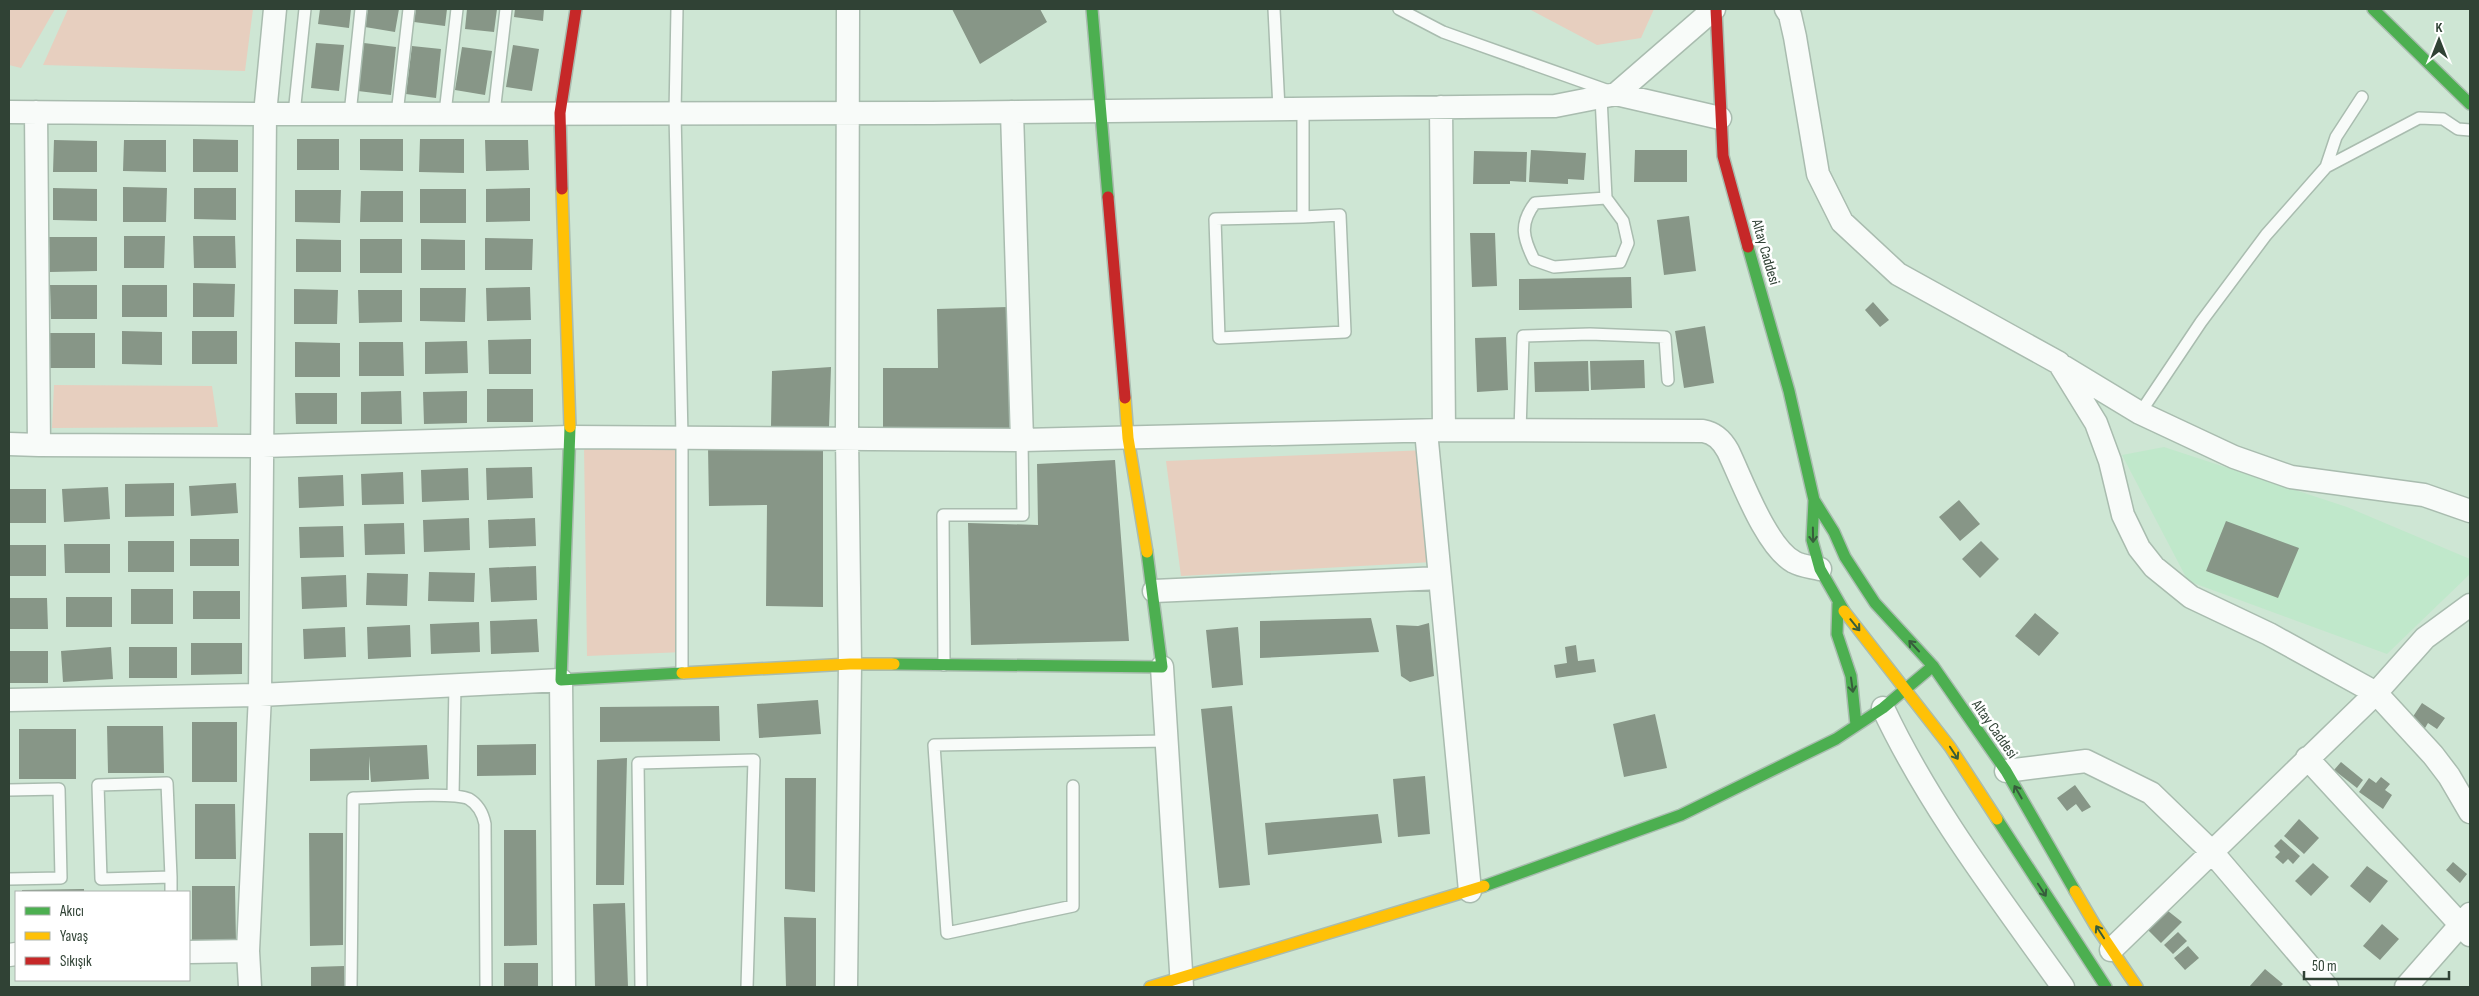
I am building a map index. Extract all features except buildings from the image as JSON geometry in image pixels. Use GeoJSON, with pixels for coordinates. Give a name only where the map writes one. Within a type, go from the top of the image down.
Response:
{"type":"FeatureCollection","features":[{"type":"Feature","properties":{"kind":"main road"},"geometry":{"type":"LineString","coordinates":[[576,9],[560,113],[570,437],[561,680],[850,664],[1162,667],[1154,591],[1128,438],[1092,9]]}},
{"type":"Feature","properties":{"kind":"main road","name":"Altay Caddesi"},"geometry":{"type":"LineString","coordinates":[[1715,9],[1723,156],[1789,391],[1814,500],[1812,540],[1820,569],[1838,604],[1950,748],[2106,987]]}},
{"type":"Feature","properties":{"kind":"main road"},"geometry":{"type":"LineString","coordinates":[[2373,9],[2470,104]]}},
{"type":"Feature","properties":{"kind":"main road","name":"Altay Caddesi"},"geometry":{"type":"LineString","coordinates":[[1814,500],[1834,532],[1845,557],[1875,603],[1933,666],[2006,771],[2111,950],[2137,987]]}},
{"type":"Feature","properties":{"kind":"main road"},"geometry":{"type":"LineString","coordinates":[[1838,604],[1838,634],[1851,676],[1856,726]]}},
{"type":"Feature","properties":{"kind":"main road"},"geometry":{"type":"LineString","coordinates":[[1150,987],[1181,983],[1512,878],[1681,815],[1836,739],[1883,708],[1933,666]]}},
{"type":"Feature","properties":{"kind":"street"},"geometry":{"type":"LineString","coordinates":[[250,987],[248,951],[260,695],[265,114],[275,9]]}},
{"type":"Feature","properties":{"kind":"street"},"geometry":{"type":"LineString","coordinates":[[846,987],[850,664],[846,438],[846,114],[848,9]]}},
{"type":"Feature","properties":{"kind":"street"},"geometry":{"type":"LineString","coordinates":[[1608,95],[1715,9]]}},
{"type":"Feature","properties":{"kind":"street"},"geometry":{"type":"LineString","coordinates":[[1786,9],[1790,15],[1795,37],[1818,174],[1842,222],[1898,274],[2059,364],[2140,413],[2234,457],[2290,477],[2424,495],[2470,510]]}},
{"type":"Feature","properties":{"kind":"street"},"geometry":{"type":"LineString","coordinates":[[9,112],[846,114],[1555,106],[1608,95],[1720,118]]}},
{"type":"Feature","properties":{"kind":"street"},"geometry":{"type":"LineString","coordinates":[[1441,107],[1435,431],[1440,578],[1470,891]]}},
{"type":"Feature","properties":{"kind":"street"},"geometry":{"type":"LineString","coordinates":[[36,112],[40,445]]}},
{"type":"Feature","properties":{"kind":"street"},"geometry":{"type":"LineString","coordinates":[[1012,112],[1022,440]]}},
{"type":"Feature","properties":{"kind":"street"},"geometry":{"type":"LineString","coordinates":[[2059,364],[2096,423],[2110,461],[2123,515],[2139,548],[2154,567],[2192,597],[2269,634],[2376,693],[2433,755],[2449,776],[2470,812]]}},
{"type":"Feature","properties":{"kind":"street"},"geometry":{"type":"LineString","coordinates":[[9,444],[263,446],[570,437],[1022,440],[1435,431],[1712,433],[1722,441],[1728,451],[1770,539],[1782,554],[1795,563],[1820,569]]}},
{"type":"Feature","properties":{"kind":"street"},"geometry":{"type":"LineString","coordinates":[[1154,591],[1440,578]]}},
{"type":"Feature","properties":{"kind":"street"},"geometry":{"type":"LineString","coordinates":[[2111,950],[2376,693],[2424,638],[2470,605]]}},
{"type":"Feature","properties":{"kind":"street"},"geometry":{"type":"LineString","coordinates":[[1162,667],[1181,983]]}},
{"type":"Feature","properties":{"kind":"street"},"geometry":{"type":"LineString","coordinates":[[9,700],[260,695],[561,680],[564,987]]}},
{"type":"Feature","properties":{"kind":"street"},"geometry":{"type":"LineString","coordinates":[[1883,708],[1903,750],[1924,784],[1981,872],[2063,987]]}},
{"type":"Feature","properties":{"kind":"street"},"geometry":{"type":"LineString","coordinates":[[2307,758],[2468,925],[2406,987]]}},
{"type":"Feature","properties":{"kind":"street"},"geometry":{"type":"LineString","coordinates":[[2006,771],[2086,761],[2151,793],[2212,852],[2327,987]]}},
{"type":"Feature","properties":{"kind":"street"},"geometry":{"type":"LineString","coordinates":[[190,952],[248,951]]}},
{"type":"Feature","properties":{"kind":"lane"},"geometry":{"type":"LineString","coordinates":[[294,114],[305,9]]}},
{"type":"Feature","properties":{"kind":"lane"},"geometry":{"type":"LineString","coordinates":[[350,114],[361,9]]}},
{"type":"Feature","properties":{"kind":"lane"},"geometry":{"type":"LineString","coordinates":[[398,114],[409,9]]}},
{"type":"Feature","properties":{"kind":"lane"},"geometry":{"type":"LineString","coordinates":[[445,113],[457,9]]}},
{"type":"Feature","properties":{"kind":"lane"},"geometry":{"type":"LineString","coordinates":[[494,113],[506,9]]}},
{"type":"Feature","properties":{"kind":"lane"},"geometry":{"type":"LineString","coordinates":[[677,9],[675,113],[682,437],[682,674]]}},
{"type":"Feature","properties":{"kind":"lane"},"geometry":{"type":"LineString","coordinates":[[1274,9],[1279,109]]}},
{"type":"Feature","properties":{"kind":"lane"},"geometry":{"type":"LineString","coordinates":[[1399,9],[1443,32],[1608,95],[1606,198],[1623,221],[1628,243],[1620,262],[1554,268],[1534,260],[1524,240],[1527,214],[1535,203],[1606,198]]}},
{"type":"Feature","properties":{"kind":"lane"},"geometry":{"type":"LineString","coordinates":[[2326,167],[2336,137],[2362,97]]}},
{"type":"Feature","properties":{"kind":"lane"},"geometry":{"type":"LineString","coordinates":[[1303,109],[1303,217]]}},
{"type":"Feature","properties":{"kind":"lane"},"geometry":{"type":"LineString","coordinates":[[2140,413],[2202,322],[2266,235],[2326,167],[2418,118],[2443,120],[2458,130],[2470,130]]}},
{"type":"Feature","properties":{"kind":"lane"},"geometry":{"type":"LineString","coordinates":[[1340,216],[1345,332],[1218,338],[1215,219],[1303,217],[1340,216]]}},
{"type":"Feature","properties":{"kind":"lane"},"geometry":{"type":"LineString","coordinates":[[1520,431],[1523,336],[1590,334],[1665,337],[1668,380]]}},
{"type":"Feature","properties":{"kind":"lane"},"geometry":{"type":"LineString","coordinates":[[944,665],[943,515],[1023,515],[1022,440]]}},
{"type":"Feature","properties":{"kind":"lane"},"geometry":{"type":"LineString","coordinates":[[453,796],[455,685]]}},
{"type":"Feature","properties":{"kind":"lane"},"geometry":{"type":"LineString","coordinates":[[1073,786],[1073,906],[947,933],[934,744],[1167,741]]}},
{"type":"Feature","properties":{"kind":"lane"},"geometry":{"type":"LineString","coordinates":[[641,987],[638,763],[754,760],[747,987]]}},
{"type":"Feature","properties":{"kind":"lane"},"geometry":{"type":"LineString","coordinates":[[171,877],[101,879],[98,785],[168,783],[171,877],[171,891]]}},
{"type":"Feature","properties":{"kind":"lane"},"geometry":{"type":"LineString","coordinates":[[9,790],[59,788],[61,878],[9,879]]}},
{"type":"Feature","properties":{"kind":"lane"},"geometry":{"type":"LineString","coordinates":[[351,987],[353,798],[453,796],[474,802],[479,808],[485,824],[486,987]]}},
{"type":"Feature","properties":{"kind":"shaded area"},"geometry":{"type":"Polygon","coordinates":[[[9,9],[55,9],[21,68],[9,65],[9,9]]]}},
{"type":"Feature","properties":{"kind":"shaded area"},"geometry":{"type":"Polygon","coordinates":[[[68,9],[253,9],[245,71],[43,65],[68,9]]]}},
{"type":"Feature","properties":{"kind":"shaded area"},"geometry":{"type":"Polygon","coordinates":[[[1529,9],[1654,9],[1641,38],[1597,45],[1529,9]]]}},
{"type":"Feature","properties":{"kind":"shaded area"},"geometry":{"type":"Polygon","coordinates":[[[54,385],[212,386],[218,427],[52,428],[54,385]]]}},
{"type":"Feature","properties":{"kind":"shaded area"},"geometry":{"type":"Polygon","coordinates":[[[584,446],[680,447],[684,652],[587,656],[584,446]]]}},
{"type":"Feature","properties":{"kind":"shaded area"},"geometry":{"type":"Polygon","coordinates":[[[2164,447],[2347,507],[2470,559],[2470,574],[2387,654],[2188,581],[2122,455],[2164,447]]]}},
{"type":"Feature","properties":{"kind":"shaded area"},"geometry":{"type":"Polygon","coordinates":[[[1427,450],[1433,562],[1181,576],[1166,461],[1427,450]]]}},
{"type":"Feature","properties":{"kind":"traffic: fast"},"geometry":{"type":"LineString","coordinates":[[1092,9],[1108,197]]}},
{"type":"Feature","properties":{"kind":"traffic: fast"},"geometry":{"type":"LineString","coordinates":[[2373,9],[2470,104]]}},
{"type":"Feature","properties":{"kind":"traffic: fast"},"geometry":{"type":"LineString","coordinates":[[1748,247],[1789,391],[1814,500],[1812,540],[1820,569],[1844,611]]}},
{"type":"Feature","properties":{"kind":"traffic: fast"},"geometry":{"type":"LineString","coordinates":[[570,427],[561,680],[682,673]]}},
{"type":"Feature","properties":{"kind":"traffic: fast"},"geometry":{"type":"LineString","coordinates":[[1814,500],[1834,532],[1845,557],[1875,603],[1933,666],[2006,771],[2075,891]]}},
{"type":"Feature","properties":{"kind":"traffic: fast"},"geometry":{"type":"LineString","coordinates":[[894,664],[1162,667],[1147,552]]}},
{"type":"Feature","properties":{"kind":"traffic: fast"},"geometry":{"type":"LineString","coordinates":[[1838,604],[1837,634],[1851,676],[1856,725]]}},
{"type":"Feature","properties":{"kind":"traffic: fast"},"geometry":{"type":"LineString","coordinates":[[1484,886],[1681,815],[1836,739],[1883,708],[1933,666]]}},
{"type":"Feature","properties":{"kind":"traffic: fast"},"geometry":{"type":"LineString","coordinates":[[1997,819],[2106,987]]}},
{"type":"Feature","properties":{"kind":"traffic: slow"},"geometry":{"type":"LineString","coordinates":[[562,189],[570,427]]}},
{"type":"Feature","properties":{"kind":"traffic: slow"},"geometry":{"type":"LineString","coordinates":[[1125,398],[1128,438],[1147,552]]}},
{"type":"Feature","properties":{"kind":"traffic: slow"},"geometry":{"type":"LineString","coordinates":[[1844,611],[1950,747],[1997,819]]}},
{"type":"Feature","properties":{"kind":"traffic: slow"},"geometry":{"type":"LineString","coordinates":[[682,673],[850,664],[894,664]]}},
{"type":"Feature","properties":{"kind":"traffic: slow"},"geometry":{"type":"LineString","coordinates":[[1150,987],[1484,886]]}},
{"type":"Feature","properties":{"kind":"traffic: slow"},"geometry":{"type":"LineString","coordinates":[[2075,891],[2095,925],[2137,987]]}},
{"type":"Feature","properties":{"kind":"traffic: jam"},"geometry":{"type":"LineString","coordinates":[[562,189],[560,113],[576,9]]}},
{"type":"Feature","properties":{"kind":"traffic: jam"},"geometry":{"type":"LineString","coordinates":[[1716,9],[1723,156],[1748,247]]}},
{"type":"Feature","properties":{"kind":"traffic: jam"},"geometry":{"type":"LineString","coordinates":[[1108,197],[1125,398]]}}]}
